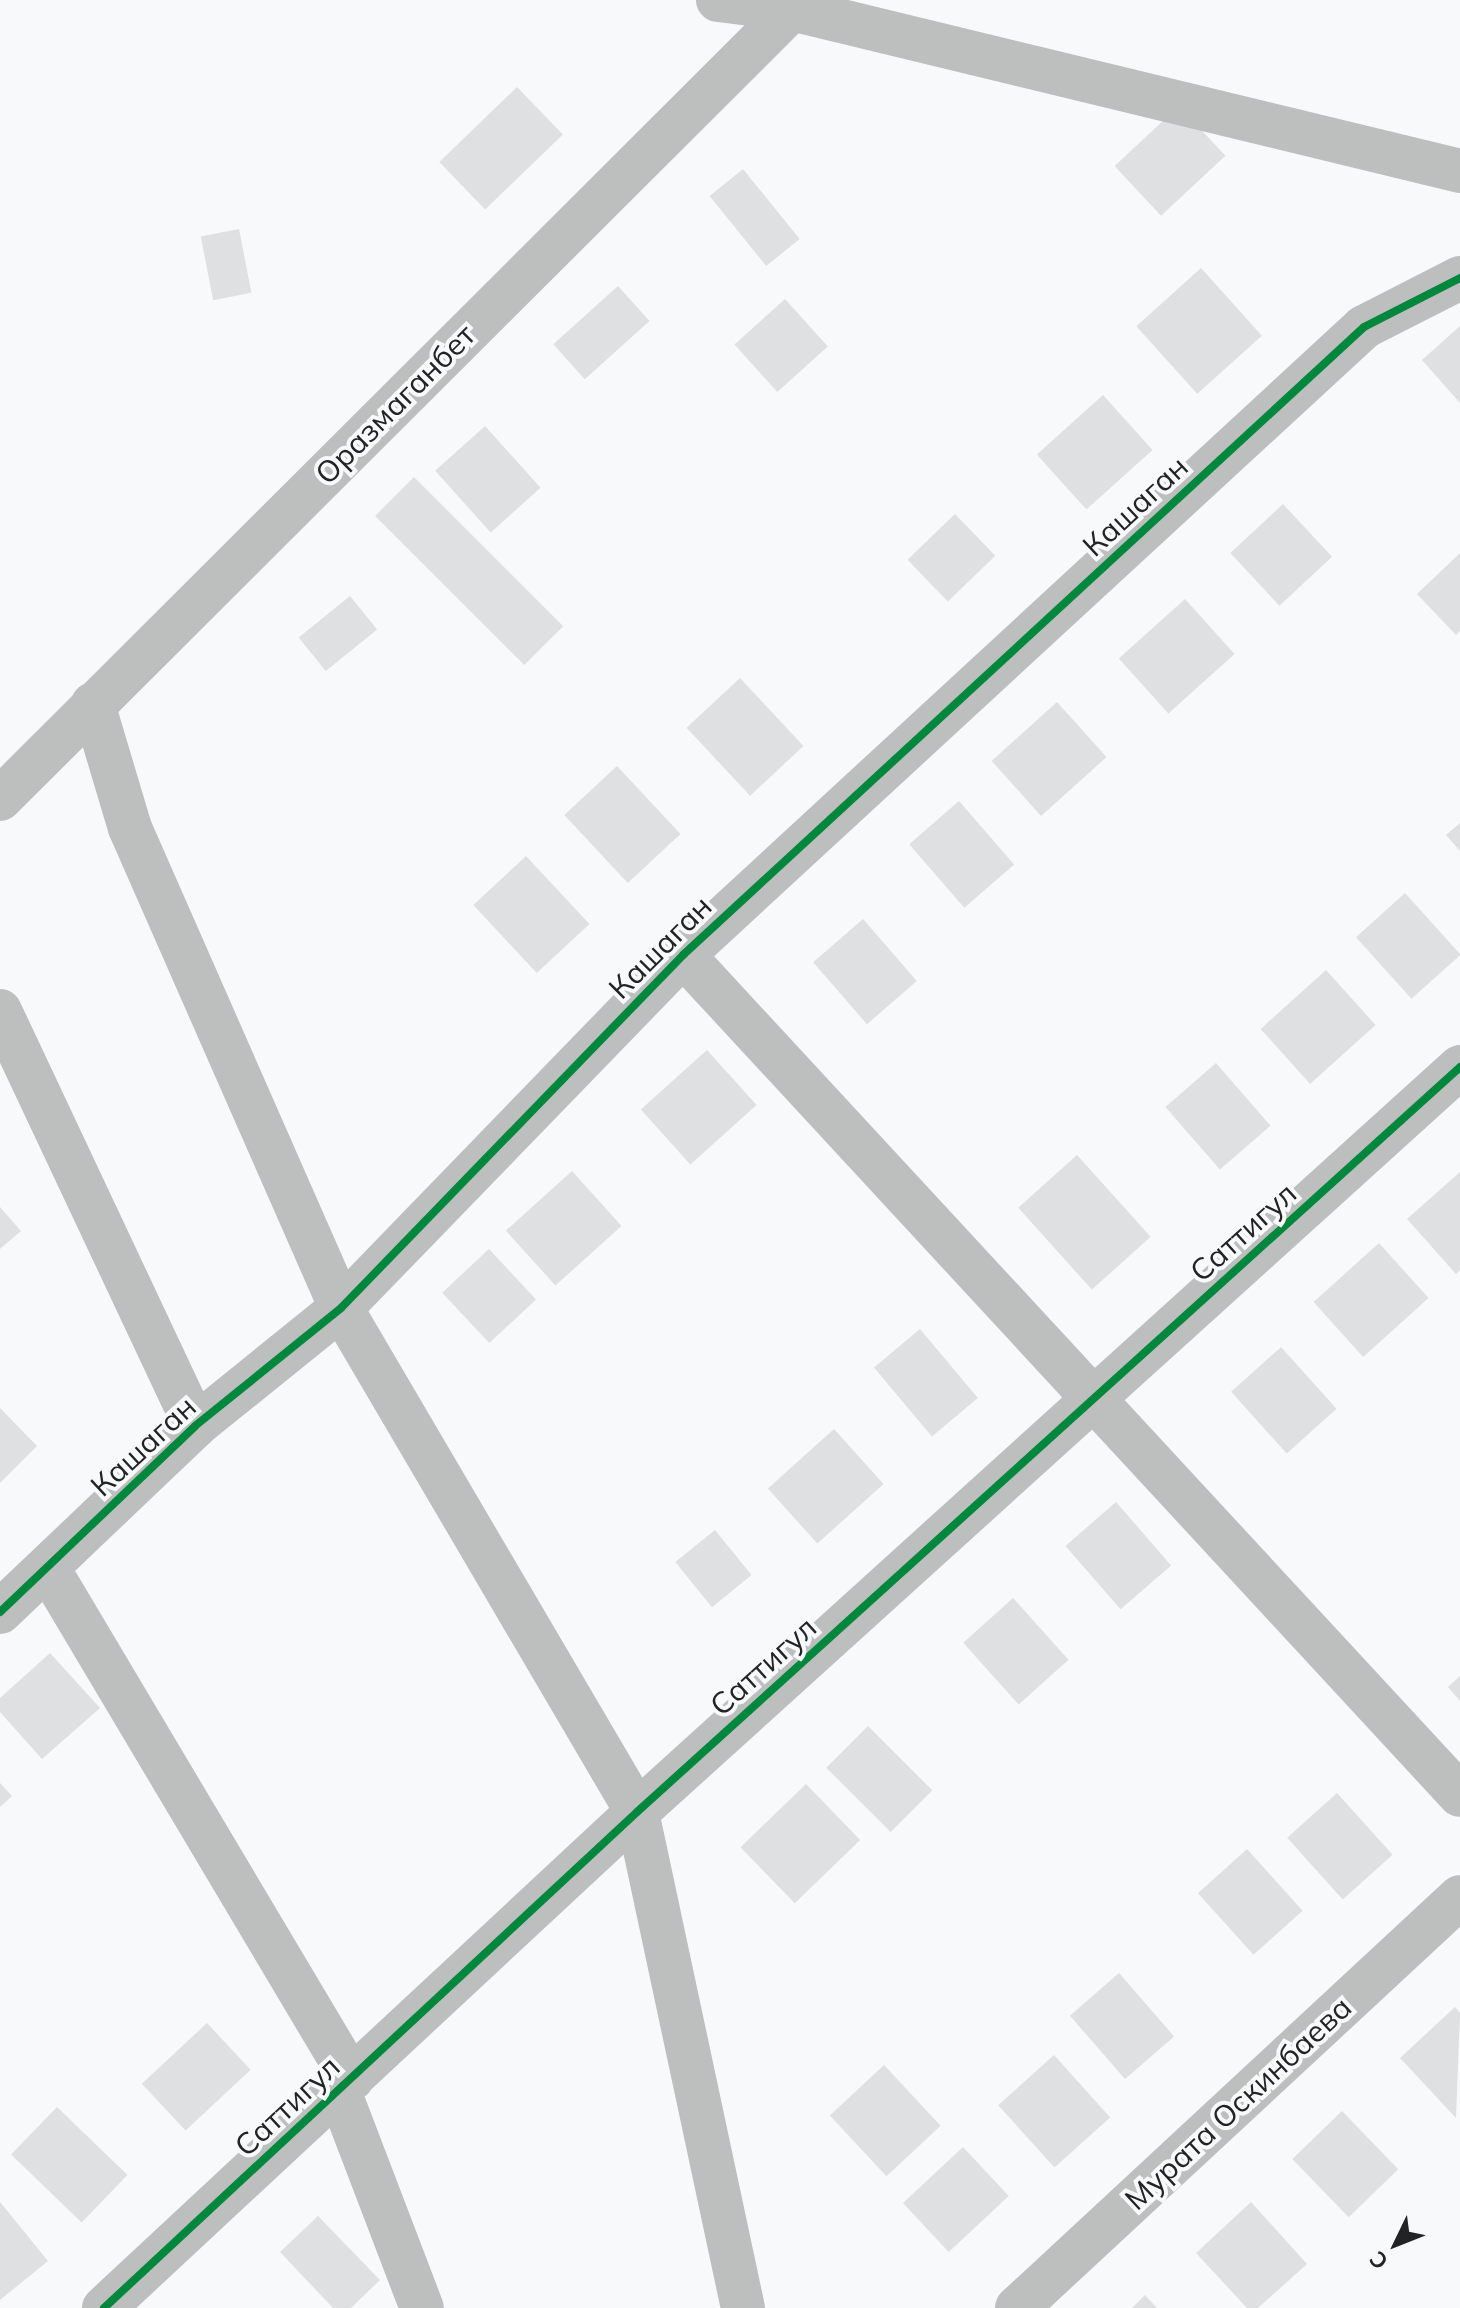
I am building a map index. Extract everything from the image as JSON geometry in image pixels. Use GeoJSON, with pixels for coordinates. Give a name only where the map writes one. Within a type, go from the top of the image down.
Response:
{"type":"FeatureCollection","features":[{"type":"Feature","properties":{"kind":"street"},"geometry":{"type":"LineString","coordinates":[[718,0],[792,9],[1460,171]]}},
{"type":"Feature","properties":{"kind":"street","name":"Оразмаганбет"},"geometry":{"type":"LineString","coordinates":[[0,799],[792,9]]}},
{"type":"Feature","properties":{"kind":"street","name":"Кашаган"},"geometry":{"type":"LineString","coordinates":[[0,1612],[49,1570],[195,1426],[341,1308],[683,955],[1364,327],[1460,278]]}},
{"type":"Feature","properties":{"kind":"street"},"geometry":{"type":"LineString","coordinates":[[93,704],[130,828],[341,1308],[637,1812],[743,2308]]}},
{"type":"Feature","properties":{"kind":"street"},"geometry":{"type":"LineString","coordinates":[[683,955],[1460,1795]]}},
{"type":"Feature","properties":{"kind":"street"},"geometry":{"type":"LineString","coordinates":[[0,1011],[195,1426]]}},
{"type":"Feature","properties":{"kind":"street","name":"Саттигул"},"geometry":{"type":"LineString","coordinates":[[104,2308],[637,1812],[1460,1067]]}},
{"type":"Feature","properties":{"kind":"street"},"geometry":{"type":"LineString","coordinates":[[49,1570],[345,2085],[422,2308]]}},
{"type":"Feature","properties":{"kind":"street","name":"Мурата Оскинбаева"},"geometry":{"type":"LineString","coordinates":[[1017,2308],[1460,1897]]}},
{"type":"Feature","properties":{"kind":"building"},"geometry":{"type":"Polygon","coordinates":[[[517,87],[563,134],[485,209],[439,162],[517,87]]]}},
{"type":"Feature","properties":{"kind":"building"},"geometry":{"type":"Polygon","coordinates":[[[1179,106],[1225,156],[1161,216],[1115,166],[1179,106]]]}},
{"type":"Feature","properties":{"kind":"building"},"geometry":{"type":"Polygon","coordinates":[[[743,169],[800,239],[766,266],[710,196],[743,169]]]}},
{"type":"Feature","properties":{"kind":"building"},"geometry":{"type":"Polygon","coordinates":[[[239,229],[251,293],[213,300],[201,236],[239,229]]]}},
{"type":"Feature","properties":{"kind":"building"},"geometry":{"type":"Polygon","coordinates":[[[1201,268],[1262,336],[1197,394],[1136,326],[1201,268]]]}},
{"type":"Feature","properties":{"kind":"building"},"geometry":{"type":"Polygon","coordinates":[[[618,286],[649,321],[585,379],[553,344],[618,286]]]}},
{"type":"Feature","properties":{"kind":"building"},"geometry":{"type":"Polygon","coordinates":[[[785,299],[828,347],[777,392],[734,345],[785,299]]]}},
{"type":"Feature","properties":{"kind":"building"},"geometry":{"type":"Polygon","coordinates":[[[1460,326],[1460,403],[1422,360],[1460,326]]]}},
{"type":"Feature","properties":{"kind":"building"},"geometry":{"type":"Polygon","coordinates":[[[1103,395],[1153,450],[1086,510],[1037,455],[1103,395]]]}},
{"type":"Feature","properties":{"kind":"building"},"geometry":{"type":"Polygon","coordinates":[[[485,426],[541,488],[491,533],[435,471],[485,426]]]}},
{"type":"Feature","properties":{"kind":"building"},"geometry":{"type":"Polygon","coordinates":[[[414,477],[563,626],[524,665],[375,516],[414,477]]]}},
{"type":"Feature","properties":{"kind":"building"},"geometry":{"type":"Polygon","coordinates":[[[1283,504],[1332,557],[1279,606],[1230,553],[1283,504]]]}},
{"type":"Feature","properties":{"kind":"building"},"geometry":{"type":"Polygon","coordinates":[[[955,514],[995,556],[948,602],[908,560],[955,514]]]}},
{"type":"Feature","properties":{"kind":"building"},"geometry":{"type":"Polygon","coordinates":[[[1460,553],[1460,631],[1456,635],[1417,594],[1460,553]]]}},
{"type":"Feature","properties":{"kind":"building"},"geometry":{"type":"Polygon","coordinates":[[[350,596],[377,629],[326,671],[299,638],[350,596]]]}},
{"type":"Feature","properties":{"kind":"building"},"geometry":{"type":"Polygon","coordinates":[[[1185,599],[1235,654],[1168,714],[1119,659],[1185,599]]]}},
{"type":"Feature","properties":{"kind":"building"},"geometry":{"type":"Polygon","coordinates":[[[740,678],[803,746],[750,796],[687,728],[740,678]]]}},
{"type":"Feature","properties":{"kind":"building"},"geometry":{"type":"Polygon","coordinates":[[[1057,702],[1107,757],[1041,816],[992,761],[1057,702]]]}},
{"type":"Feature","properties":{"kind":"building"},"geometry":{"type":"Polygon","coordinates":[[[617,766],[680,834],[628,883],[564,815],[617,766]]]}},
{"type":"Feature","properties":{"kind":"building"},"geometry":{"type":"Polygon","coordinates":[[[959,801],[1014,864],[964,908],[909,844],[959,801]]]}},
{"type":"Feature","properties":{"kind":"building"},"geometry":{"type":"Polygon","coordinates":[[[1460,823],[1460,851],[1446,835],[1460,823]]]}},
{"type":"Feature","properties":{"kind":"building"},"geometry":{"type":"Polygon","coordinates":[[[526,856],[589,924],[537,973],[473,905],[526,856]]]}},
{"type":"Feature","properties":{"kind":"building"},"geometry":{"type":"Polygon","coordinates":[[[1405,893],[1460,954],[1411,999],[1356,937],[1405,893]]]}},
{"type":"Feature","properties":{"kind":"building"},"geometry":{"type":"Polygon","coordinates":[[[863,919],[917,981],[867,1024],[813,962],[863,919]]]}},
{"type":"Feature","properties":{"kind":"building"},"geometry":{"type":"Polygon","coordinates":[[[1326,970],[1376,1025],[1310,1084],[1261,1029],[1326,970]]]}},
{"type":"Feature","properties":{"kind":"building"},"geometry":{"type":"Polygon","coordinates":[[[707,1050],[757,1105],[690,1165],[641,1110],[707,1050]]]}},
{"type":"Feature","properties":{"kind":"building"},"geometry":{"type":"Polygon","coordinates":[[[1216,1063],[1270,1126],[1220,1170],[1165,1107],[1216,1063]]]}},
{"type":"Feature","properties":{"kind":"building"},"geometry":{"type":"Polygon","coordinates":[[[1077,1155],[1151,1237],[1092,1290],[1018,1208],[1077,1155]]]}},
{"type":"Feature","properties":{"kind":"building"},"geometry":{"type":"Polygon","coordinates":[[[572,1171],[622,1226],[555,1286],[506,1231],[572,1171]]]}},
{"type":"Feature","properties":{"kind":"building"},"geometry":{"type":"Polygon","coordinates":[[[1460,1172],[1460,1270],[1456,1274],[1407,1219],[1460,1172]]]}},
{"type":"Feature","properties":{"kind":"building"},"geometry":{"type":"Polygon","coordinates":[[[0,1207],[21,1231],[0,1249],[0,1207]]]}},
{"type":"Feature","properties":{"kind":"building"},"geometry":{"type":"Polygon","coordinates":[[[1379,1243],[1429,1298],[1363,1357],[1314,1302],[1379,1243]]]}},
{"type":"Feature","properties":{"kind":"building"},"geometry":{"type":"Polygon","coordinates":[[[489,1249],[536,1299],[489,1343],[442,1293],[489,1249]]]}},
{"type":"Feature","properties":{"kind":"building"},"geometry":{"type":"Polygon","coordinates":[[[920,1329],[978,1398],[932,1437],[874,1368],[920,1329]]]}},
{"type":"Feature","properties":{"kind":"building"},"geometry":{"type":"Polygon","coordinates":[[[1281,1347],[1337,1409],[1287,1454],[1231,1392],[1281,1347]]]}},
{"type":"Feature","properties":{"kind":"building"},"geometry":{"type":"Polygon","coordinates":[[[0,1408],[37,1446],[0,1483],[0,1408]]]}},
{"type":"Feature","properties":{"kind":"building"},"geometry":{"type":"Polygon","coordinates":[[[834,1429],[884,1484],[817,1544],[768,1489],[834,1429]]]}},
{"type":"Feature","properties":{"kind":"building"},"geometry":{"type":"Polygon","coordinates":[[[1116,1502],[1171,1565],[1121,1609],[1065,1546],[1116,1502]]]}},
{"type":"Feature","properties":{"kind":"building"},"geometry":{"type":"Polygon","coordinates":[[[715,1530],[752,1575],[712,1607],[675,1562],[715,1530]]]}},
{"type":"Feature","properties":{"kind":"building"},"geometry":{"type":"Polygon","coordinates":[[[1013,1598],[1069,1660],[1019,1705],[963,1643],[1013,1598]]]}},
{"type":"Feature","properties":{"kind":"building"},"geometry":{"type":"Polygon","coordinates":[[[50,1653],[100,1708],[42,1759],[0,1712],[0,1698],[50,1653]]]}},
{"type":"Feature","properties":{"kind":"building"},"geometry":{"type":"Polygon","coordinates":[[[1460,1676],[1460,1701],[1448,1687],[1460,1676]]]}},
{"type":"Feature","properties":{"kind":"building"},"geometry":{"type":"Polygon","coordinates":[[[868,1726],[932,1790],[891,1832],[826,1768],[868,1726]]]}},
{"type":"Feature","properties":{"kind":"building"},"geometry":{"type":"Polygon","coordinates":[[[0,1783],[12,1796],[0,1807],[0,1783]]]}},
{"type":"Feature","properties":{"kind":"building"},"geometry":{"type":"Polygon","coordinates":[[[806,1784],[860,1840],[795,1903],[741,1847],[806,1784]]]}},
{"type":"Feature","properties":{"kind":"building"},"geometry":{"type":"Polygon","coordinates":[[[1337,1793],[1393,1855],[1343,1900],[1287,1838],[1337,1793]]]}},
{"type":"Feature","properties":{"kind":"building"},"geometry":{"type":"Polygon","coordinates":[[[1247,1849],[1303,1911],[1253,1955],[1198,1893],[1247,1849]]]}},
{"type":"Feature","properties":{"kind":"building"},"geometry":{"type":"Polygon","coordinates":[[[1119,1973],[1174,2036],[1125,2079],[1070,2016],[1119,1973]]]}},
{"type":"Feature","properties":{"kind":"building"},"geometry":{"type":"Polygon","coordinates":[[[1455,2007],[1460,2013],[1456,2118],[1400,2058],[1455,2007]]]}},
{"type":"Feature","properties":{"kind":"building"},"geometry":{"type":"Polygon","coordinates":[[[207,2023],[251,2070],[186,2131],[142,2084],[207,2023]]]}},
{"type":"Feature","properties":{"kind":"building"},"geometry":{"type":"Polygon","coordinates":[[[1054,2055],[1110,2117],[1054,2168],[998,2105],[1054,2055]]]}},
{"type":"Feature","properties":{"kind":"building"},"geometry":{"type":"Polygon","coordinates":[[[884,2065],[941,2126],[886,2176],[830,2115],[884,2065]]]}},
{"type":"Feature","properties":{"kind":"building"},"geometry":{"type":"Polygon","coordinates":[[[57,2107],[127,2175],[82,2223],[11,2154],[57,2107]]]}},
{"type":"Feature","properties":{"kind":"building"},"geometry":{"type":"Polygon","coordinates":[[[1342,2111],[1398,2169],[1349,2217],[1292,2159],[1342,2111]]]}},
{"type":"Feature","properties":{"kind":"building"},"geometry":{"type":"Polygon","coordinates":[[[963,2147],[1009,2196],[949,2252],[903,2203],[963,2147]]]}},
{"type":"Feature","properties":{"kind":"building"},"geometry":{"type":"Polygon","coordinates":[[[0,2202],[48,2261],[0,2300],[0,2202]]]}},
{"type":"Feature","properties":{"kind":"building"},"geometry":{"type":"Polygon","coordinates":[[[1251,2202],[1307,2264],[1258,2308],[1247,2308],[1196,2253],[1251,2202]]]}},
{"type":"Feature","properties":{"kind":"building"},"geometry":{"type":"Polygon","coordinates":[[[318,2216],[380,2280],[351,2308],[333,2308],[280,2252],[318,2216]]]}},
{"type":"Feature","properties":{"kind":"building"},"geometry":{"type":"Polygon","coordinates":[[[1145,2295],[1157,2308],[1132,2308],[1145,2295]]]}},
{"type":"Feature","properties":{"kind":"cycle path"},"geometry":{"type":"LineString","coordinates":[[0,1612],[195,1426],[341,1308],[683,955],[1364,327],[1460,278]]}},
{"type":"Feature","properties":{"kind":"cycle path"},"geometry":{"type":"LineString","coordinates":[[104,2308],[637,1812],[1460,1067]]}}]}
